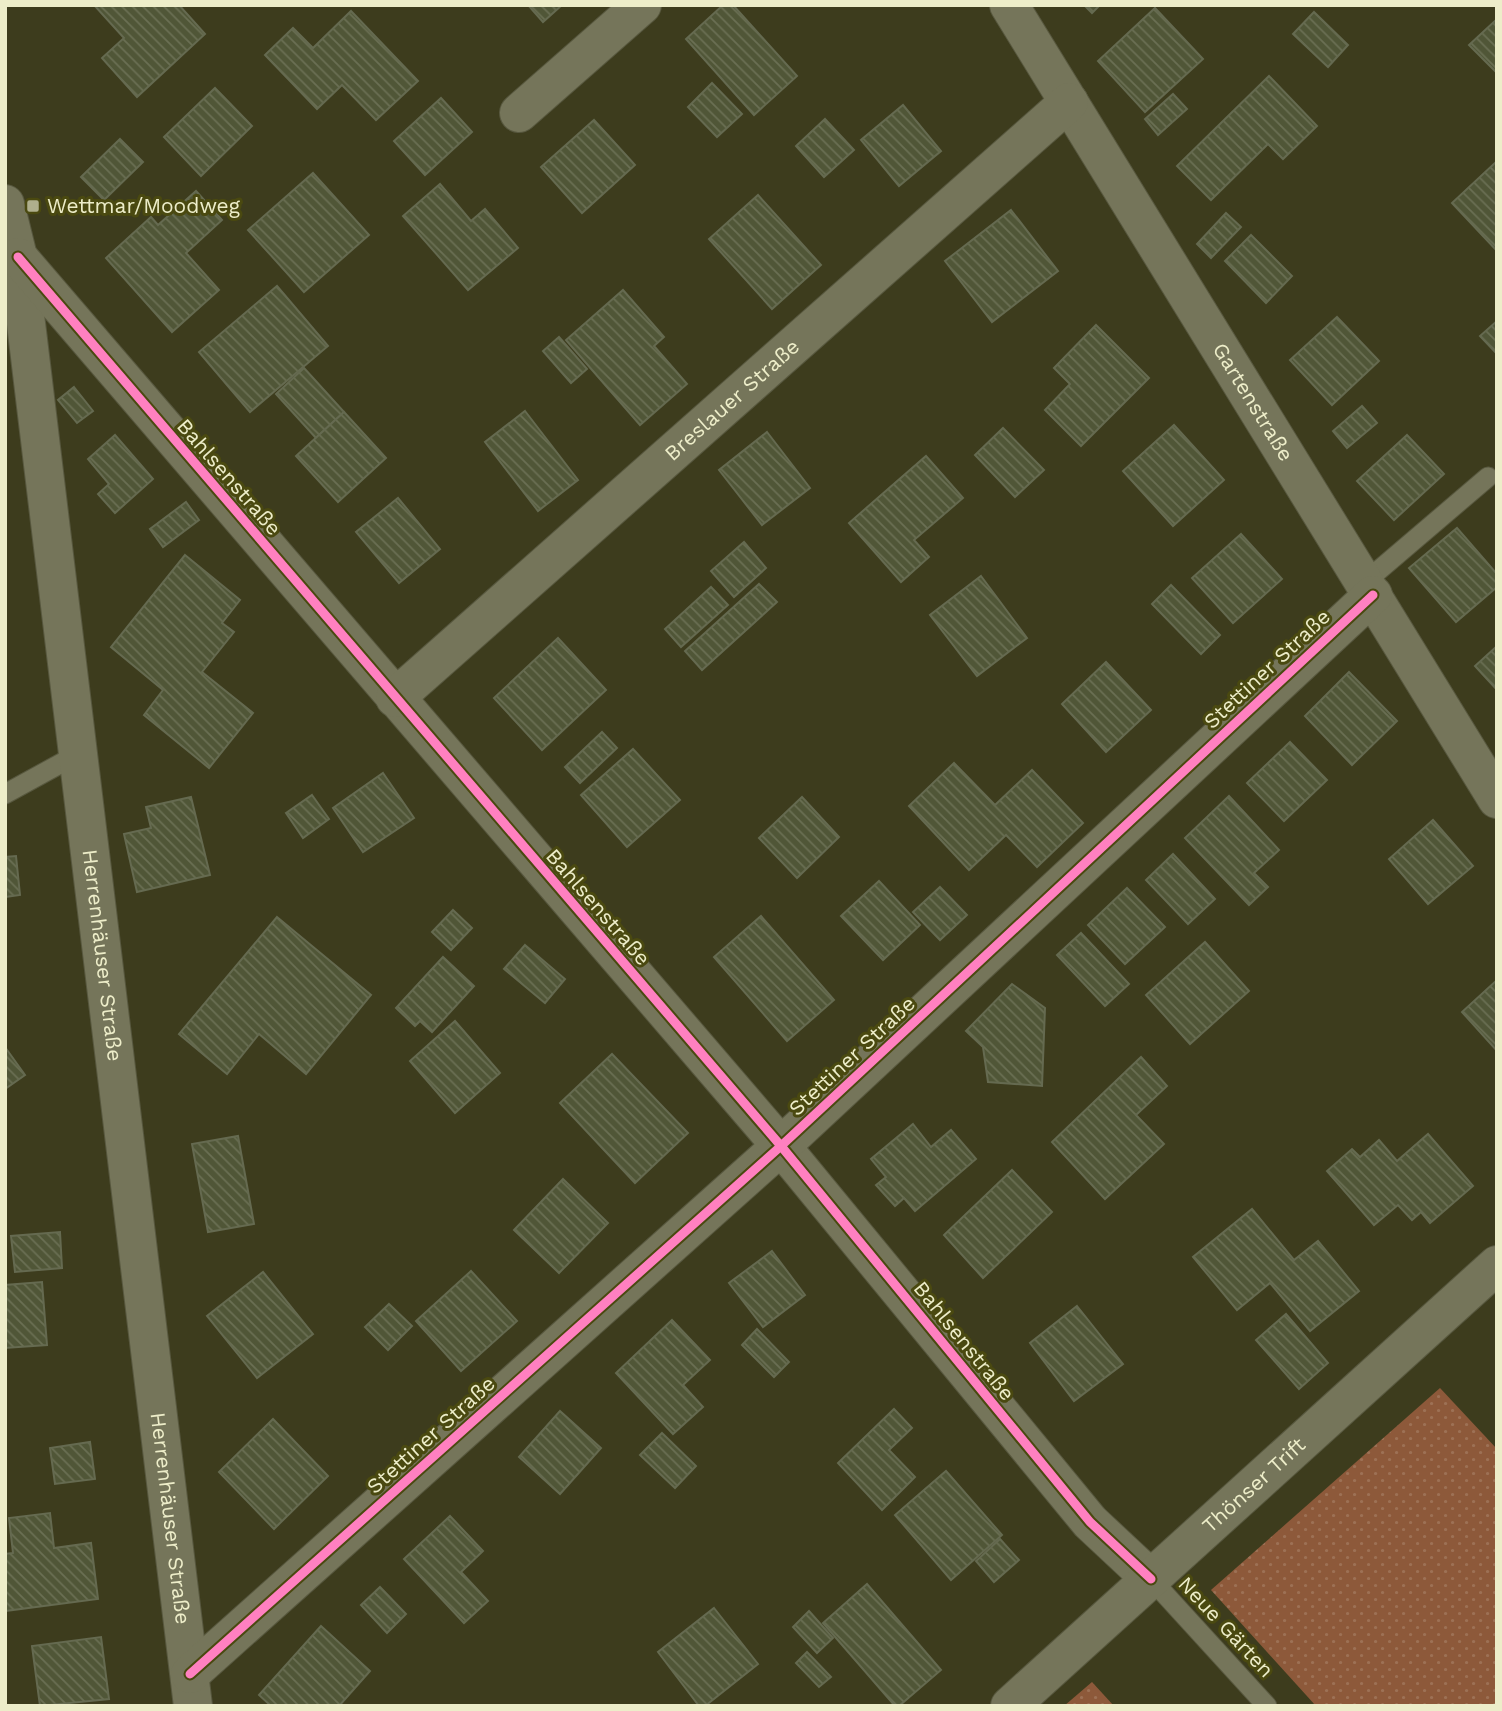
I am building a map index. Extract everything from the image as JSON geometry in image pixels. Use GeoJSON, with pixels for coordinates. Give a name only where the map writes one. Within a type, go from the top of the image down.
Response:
{"type":"FeatureCollection","features":[{"type":"Feature","properties":{"kind":"street"},"geometry":{"type":"LineString","coordinates":[[519,113],[642,5]]}},
{"type":"Feature","properties":{"kind":"street","name":"Gartenstraße"},"geometry":{"type":"LineString","coordinates":[[1009,5],[1497,799]]}},
{"type":"Feature","properties":{"kind":"street","name":"Breslauer Straße"},"geometry":{"type":"LineString","coordinates":[[394,698],[1069,102]]}},
{"type":"Feature","properties":{"kind":"street","name":"Herrenhäuser Straße"},"geometry":{"type":"LineString","coordinates":[[5,204],[18,257],[192,1690]]}},
{"type":"Feature","properties":{"kind":"street","name":"Bahlsenstraße"},"geometry":{"type":"LineString","coordinates":[[18,257],[781,1146],[1090,1522],[1151,1579]]}},
{"type":"Feature","properties":{"kind":"street","name":"Stettiner Straße"},"geometry":{"type":"LineString","coordinates":[[192,1690],[781,1146],[1369,589]]}},
{"type":"Feature","properties":{"kind":"street","name":"Thönser Trift"},"geometry":{"type":"LineString","coordinates":[[1010,1706],[1497,1265]]}},
{"type":"Feature","properties":{"kind":"lane"},"geometry":{"type":"LineString","coordinates":[[1369,589],[1488,477]]}},
{"type":"Feature","properties":{"kind":"lane"},"geometry":{"type":"LineString","coordinates":[[5,794],[78,754]]}},
{"type":"Feature","properties":{"kind":"lane","name":"Neue Gärten"},"geometry":{"type":"LineString","coordinates":[[1151,1579],[1267,1706]]}},
{"type":"Feature","properties":{"kind":"shaded area"},"geometry":{"type":"Polygon","coordinates":[[[1440,1388],[1497,1449],[1497,1706],[1316,1706],[1211,1590],[1440,1388]]]}},
{"type":"Feature","properties":{"kind":"shaded area"},"geometry":{"type":"Polygon","coordinates":[[[1092,1682],[1114,1706],[1064,1706],[1092,1682]]]}},
{"type":"Feature","properties":{"kind":"building"},"geometry":{"type":"Polygon","coordinates":[[[94,5],[179,5],[205,34],[137,97],[102,58],[124,38],[94,5]]]}},
{"type":"Feature","properties":{"kind":"building"},"geometry":{"type":"Polygon","coordinates":[[[528,5],[562,5],[543,22],[528,5]]]}},
{"type":"Feature","properties":{"kind":"building"},"geometry":{"type":"Polygon","coordinates":[[[723,5],[733,5],[797,76],[754,115],[686,39],[723,5]]]}},
{"type":"Feature","properties":{"kind":"building"},"geometry":{"type":"Polygon","coordinates":[[[1084,5],[1100,5],[1092,13],[1084,5]]]}},
{"type":"Feature","properties":{"kind":"building"},"geometry":{"type":"Polygon","coordinates":[[[1155,8],[1203,59],[1145,112],[1098,61],[1155,8]]]}},
{"type":"Feature","properties":{"kind":"building"},"geometry":{"type":"Polygon","coordinates":[[[351,11],[418,81],[376,120],[342,85],[317,109],[265,55],[293,28],[313,48],[351,11]]]}},
{"type":"Feature","properties":{"kind":"building"},"geometry":{"type":"Polygon","coordinates":[[[1314,12],[1348,45],[1328,67],[1293,34],[1314,12]]]}},
{"type":"Feature","properties":{"kind":"building"},"geometry":{"type":"Polygon","coordinates":[[[1497,19],[1497,73],[1469,45],[1497,19]]]}},
{"type":"Feature","properties":{"kind":"building"},"geometry":{"type":"Polygon","coordinates":[[[1269,76],[1317,126],[1283,159],[1268,144],[1211,200],[1177,166],[1269,76]]]}},
{"type":"Feature","properties":{"kind":"building"},"geometry":{"type":"Polygon","coordinates":[[[712,83],[742,114],[717,137],[688,107],[712,83]]]}},
{"type":"Feature","properties":{"kind":"building"},"geometry":{"type":"Polygon","coordinates":[[[215,88],[252,126],[201,176],[164,137],[215,88]]]}},
{"type":"Feature","properties":{"kind":"building"},"geometry":{"type":"Polygon","coordinates":[[[1173,94],[1187,109],[1158,135],[1145,119],[1173,94]]]}},
{"type":"Feature","properties":{"kind":"building"},"geometry":{"type":"Polygon","coordinates":[[[441,98],[472,132],[425,175],[394,141],[441,98]]]}},
{"type":"Feature","properties":{"kind":"building"},"geometry":{"type":"Polygon","coordinates":[[[903,105],[941,151],[899,186],[861,140],[903,105]]]}},
{"type":"Feature","properties":{"kind":"building"},"geometry":{"type":"Polygon","coordinates":[[[825,119],[854,150],[824,177],[796,146],[825,119]]]}},
{"type":"Feature","properties":{"kind":"building"},"geometry":{"type":"Polygon","coordinates":[[[594,120],[635,165],[582,213],[541,167],[594,120]]]}},
{"type":"Feature","properties":{"kind":"building"},"geometry":{"type":"Polygon","coordinates":[[[120,139],[143,162],[104,200],[81,177],[120,139]]]}},
{"type":"Feature","properties":{"kind":"building"},"geometry":{"type":"Polygon","coordinates":[[[1497,161],[1497,251],[1452,203],[1497,161]]]}},
{"type":"Feature","properties":{"kind":"building"},"geometry":{"type":"Polygon","coordinates":[[[313,173],[369,235],[304,292],[248,230],[313,173]]]}},
{"type":"Feature","properties":{"kind":"building"},"geometry":{"type":"Polygon","coordinates":[[[440,184],[471,221],[485,209],[518,248],[468,290],[403,216],[440,184]]]}},
{"type":"Feature","properties":{"kind":"building"},"geometry":{"type":"Polygon","coordinates":[[[196,191],[222,220],[186,253],[219,290],[172,332],[106,258],[151,217],[158,225],[196,191]]]}},
{"type":"Feature","properties":{"kind":"building"},"geometry":{"type":"Polygon","coordinates":[[[758,195],[821,265],[772,309],[709,239],[758,195]]]}},
{"type":"Feature","properties":{"kind":"building"},"geometry":{"type":"Polygon","coordinates":[[[1011,210],[1058,271],[992,322],[945,261],[1011,210]]]}},
{"type":"Feature","properties":{"kind":"building"},"geometry":{"type":"Polygon","coordinates":[[[1226,213],[1241,227],[1211,258],[1197,244],[1226,213]]]}},
{"type":"Feature","properties":{"kind":"building"},"geometry":{"type":"Polygon","coordinates":[[[1251,235],[1292,276],[1266,303],[1225,261],[1251,235]]]}},
{"type":"Feature","properties":{"kind":"building"},"geometry":{"type":"Polygon","coordinates":[[[277,286],[328,346],[250,412],[199,352],[277,286]]]}},
{"type":"Feature","properties":{"kind":"building"},"geometry":{"type":"Polygon","coordinates":[[[623,290],[664,337],[654,346],[687,384],[640,425],[566,340],[623,290]]]}},
{"type":"Feature","properties":{"kind":"building"},"geometry":{"type":"Polygon","coordinates":[[[1337,317],[1379,361],[1332,405],[1290,360],[1337,317]]]}},
{"type":"Feature","properties":{"kind":"building"},"geometry":{"type":"Polygon","coordinates":[[[1497,321],[1497,354],[1480,336],[1497,321]]]}},
{"type":"Feature","properties":{"kind":"building"},"geometry":{"type":"Polygon","coordinates":[[[1096,325],[1149,378],[1081,446],[1045,410],[1070,384],[1054,368],[1096,325]]]}},
{"type":"Feature","properties":{"kind":"building"},"geometry":{"type":"Polygon","coordinates":[[[559,337],[587,369],[571,383],[543,351],[559,337]]]}},
{"type":"Feature","properties":{"kind":"building"},"geometry":{"type":"Polygon","coordinates":[[[304,368],[344,412],[316,438],[276,394],[304,368]]]}},
{"type":"Feature","properties":{"kind":"building"},"geometry":{"type":"Polygon","coordinates":[[[74,387],[93,411],[77,423],[58,400],[74,387]]]}},
{"type":"Feature","properties":{"kind":"building"},"geometry":{"type":"Polygon","coordinates":[[[1362,406],[1377,423],[1347,448],[1333,431],[1362,406]]]}},
{"type":"Feature","properties":{"kind":"building"},"geometry":{"type":"Polygon","coordinates":[[[525,411],[578,480],[538,511],[485,442],[525,411]]]}},
{"type":"Feature","properties":{"kind":"building"},"geometry":{"type":"Polygon","coordinates":[[[344,412],[386,458],[338,502],[296,456],[344,412]]]}},
{"type":"Feature","properties":{"kind":"building"},"geometry":{"type":"Polygon","coordinates":[[[1174,425],[1224,480],[1173,526],[1123,471],[1174,425]]]}},
{"type":"Feature","properties":{"kind":"building"},"geometry":{"type":"Polygon","coordinates":[[[1003,428],[1044,470],[1015,497],[975,455],[1003,428]]]}},
{"type":"Feature","properties":{"kind":"building"},"geometry":{"type":"Polygon","coordinates":[[[767,432],[810,488],[762,525],[719,470],[767,432]]]}},
{"type":"Feature","properties":{"kind":"building"},"geometry":{"type":"Polygon","coordinates":[[[115,435],[153,479],[115,513],[98,494],[109,484],[88,459],[115,435]]]}},
{"type":"Feature","properties":{"kind":"building"},"geometry":{"type":"Polygon","coordinates":[[[1407,435],[1444,474],[1394,520],[1357,481],[1407,435]]]}},
{"type":"Feature","properties":{"kind":"building"},"geometry":{"type":"Polygon","coordinates":[[[926,456],[963,498],[914,540],[929,557],[901,582],[849,523],[926,456]]]}},
{"type":"Feature","properties":{"kind":"building"},"geometry":{"type":"Polygon","coordinates":[[[398,498],[440,549],[399,583],[356,532],[398,498]]]}},
{"type":"Feature","properties":{"kind":"building"},"geometry":{"type":"Polygon","coordinates":[[[186,502],[199,520],[163,547],[150,529],[186,502]]]}},
{"type":"Feature","properties":{"kind":"building"},"geometry":{"type":"Polygon","coordinates":[[[1457,528],[1497,574],[1497,587],[1456,622],[1409,568],[1457,528]]]}},
{"type":"Feature","properties":{"kind":"building"},"geometry":{"type":"Polygon","coordinates":[[[1241,534],[1282,579],[1233,623],[1192,578],[1241,534]]]}},
{"type":"Feature","properties":{"kind":"building"},"geometry":{"type":"Polygon","coordinates":[[[744,542],[766,568],[734,597],[711,571],[744,542]]]}},
{"type":"Feature","properties":{"kind":"building"},"geometry":{"type":"Polygon","coordinates":[[[185,555],[240,600],[222,623],[234,632],[202,672],[253,713],[209,768],[144,715],[163,690],[111,647],[185,555]]]}},
{"type":"Feature","properties":{"kind":"building"},"geometry":{"type":"Polygon","coordinates":[[[981,576],[1027,638],[977,676],[930,615],[981,576]]]}},
{"type":"Feature","properties":{"kind":"building"},"geometry":{"type":"Polygon","coordinates":[[[759,584],[777,602],[702,670],[685,651],[759,584]]]}},
{"type":"Feature","properties":{"kind":"building"},"geometry":{"type":"Polygon","coordinates":[[[1171,585],[1220,635],[1201,654],[1152,604],[1171,585]]]}},
{"type":"Feature","properties":{"kind":"building"},"geometry":{"type":"Polygon","coordinates":[[[711,587],[728,605],[681,647],[665,629],[711,587]]]}},
{"type":"Feature","properties":{"kind":"building"},"geometry":{"type":"Polygon","coordinates":[[[558,638],[606,690],[542,750],[494,698],[558,638]]]}},
{"type":"Feature","properties":{"kind":"building"},"geometry":{"type":"Polygon","coordinates":[[[1497,646],[1497,690],[1475,666],[1497,646]]]}},
{"type":"Feature","properties":{"kind":"building"},"geometry":{"type":"Polygon","coordinates":[[[1106,662],[1151,710],[1106,752],[1062,704],[1106,662]]]}},
{"type":"Feature","properties":{"kind":"building"},"geometry":{"type":"Polygon","coordinates":[[[1349,672],[1397,721],[1352,765],[1305,716],[1349,672]]]}},
{"type":"Feature","properties":{"kind":"building"},"geometry":{"type":"Polygon","coordinates":[[[602,732],[617,748],[580,783],[565,767],[602,732]]]}},
{"type":"Feature","properties":{"kind":"building"},"geometry":{"type":"Polygon","coordinates":[[[1290,742],[1327,780],[1284,821],[1247,783],[1290,742]]]}},
{"type":"Feature","properties":{"kind":"building"},"geometry":{"type":"Polygon","coordinates":[[[633,749],[680,800],[627,847],[581,795],[633,749]]]}},
{"type":"Feature","properties":{"kind":"building"},"geometry":{"type":"Polygon","coordinates":[[[954,763],[995,805],[1032,770],[1083,823],[1037,867],[1006,835],[969,870],[909,806],[954,763]]]}},
{"type":"Feature","properties":{"kind":"building"},"geometry":{"type":"Polygon","coordinates":[[[383,773],[414,818],[363,852],[333,808],[383,773]]]}},
{"type":"Feature","properties":{"kind":"building"},"geometry":{"type":"Polygon","coordinates":[[[312,795],[329,819],[303,838],[286,813],[312,795]]]}},
{"type":"Feature","properties":{"kind":"building"},"geometry":{"type":"Polygon","coordinates":[[[1229,796],[1279,850],[1254,873],[1268,887],[1249,905],[1185,838],[1229,796]]]}},
{"type":"Feature","properties":{"kind":"building"},"geometry":{"type":"Polygon","coordinates":[[[191,797],[210,875],[137,892],[124,834],[151,828],[146,807],[191,797]]]}},
{"type":"Feature","properties":{"kind":"building"},"geometry":{"type":"Polygon","coordinates":[[[802,797],[839,837],[797,878],[759,838],[802,797]]]}},
{"type":"Feature","properties":{"kind":"building"},"geometry":{"type":"Polygon","coordinates":[[[1433,820],[1473,866],[1428,904],[1389,859],[1433,820]]]}},
{"type":"Feature","properties":{"kind":"building"},"geometry":{"type":"Polygon","coordinates":[[[1173,854],[1215,899],[1188,924],[1146,880],[1173,854]]]}},
{"type":"Feature","properties":{"kind":"building"},"geometry":{"type":"Polygon","coordinates":[[[16,856],[20,895],[5,897],[5,857],[16,856]]]}},
{"type":"Feature","properties":{"kind":"building"},"geometry":{"type":"Polygon","coordinates":[[[879,881],[920,925],[883,960],[841,916],[879,881]]]}},
{"type":"Feature","properties":{"kind":"building"},"geometry":{"type":"Polygon","coordinates":[[[940,887],[967,915],[940,940],[913,912],[940,887]]]}},
{"type":"Feature","properties":{"kind":"building"},"geometry":{"type":"Polygon","coordinates":[[[1127,888],[1165,927],[1125,964],[1088,925],[1127,888]]]}},
{"type":"Feature","properties":{"kind":"building"},"geometry":{"type":"Polygon","coordinates":[[[453,910],[472,928],[451,950],[432,932],[453,910]]]}},
{"type":"Feature","properties":{"kind":"building"},"geometry":{"type":"Polygon","coordinates":[[[761,916],[834,1000],[787,1041],[714,957],[761,916]]]}},
{"type":"Feature","properties":{"kind":"building"},"geometry":{"type":"Polygon","coordinates":[[[277,917],[371,995],[306,1074],[259,1034],[227,1074],[179,1034],[277,917]]]}},
{"type":"Feature","properties":{"kind":"building"},"geometry":{"type":"Polygon","coordinates":[[[1081,933],[1129,984],[1105,1006],[1057,955],[1081,933]]]}},
{"type":"Feature","properties":{"kind":"building"},"geometry":{"type":"Polygon","coordinates":[[[1205,942],[1249,991],[1190,1044],[1146,995],[1205,942]]]}},
{"type":"Feature","properties":{"kind":"building"},"geometry":{"type":"Polygon","coordinates":[[[525,945],[565,979],[545,1003],[504,969],[525,945]]]}},
{"type":"Feature","properties":{"kind":"building"},"geometry":{"type":"Polygon","coordinates":[[[443,957],[474,986],[432,1032],[420,1021],[415,1026],[396,1008],[443,957]]]}},
{"type":"Feature","properties":{"kind":"building"},"geometry":{"type":"Polygon","coordinates":[[[1497,980],[1497,1051],[1462,1012],[1497,980]]]}},
{"type":"Feature","properties":{"kind":"building"},"geometry":{"type":"Polygon","coordinates":[[[1012,984],[1045,1008],[1042,1086],[988,1082],[983,1047],[966,1031],[1012,984]]]}},
{"type":"Feature","properties":{"kind":"building"},"geometry":{"type":"Polygon","coordinates":[[[455,1021],[500,1073],[455,1113],[410,1061],[455,1021]]]}},
{"type":"Feature","properties":{"kind":"building"},"geometry":{"type":"Polygon","coordinates":[[[5,1047],[25,1075],[5,1089],[5,1047]]]}},
{"type":"Feature","properties":{"kind":"building"},"geometry":{"type":"Polygon","coordinates":[[[612,1054],[688,1133],[635,1183],[560,1103],[612,1054]]]}},
{"type":"Feature","properties":{"kind":"building"},"geometry":{"type":"Polygon","coordinates":[[[1141,1057],[1167,1086],[1136,1115],[1164,1144],[1105,1199],[1052,1142],[1141,1057]]]}},
{"type":"Feature","properties":{"kind":"building"},"geometry":{"type":"Polygon","coordinates":[[[913,1124],[931,1147],[951,1130],[976,1159],[915,1211],[904,1198],[895,1206],[876,1185],[886,1177],[871,1159],[913,1124]]]}},
{"type":"Feature","properties":{"kind":"building"},"geometry":{"type":"Polygon","coordinates":[[[1428,1134],[1473,1186],[1430,1223],[1421,1212],[1412,1220],[1398,1205],[1374,1225],[1327,1171],[1352,1149],[1360,1157],[1379,1140],[1397,1161],[1428,1134]]]}},
{"type":"Feature","properties":{"kind":"building"},"geometry":{"type":"Polygon","coordinates":[[[238,1136],[254,1224],[208,1232],[192,1144],[238,1136]]]}},
{"type":"Feature","properties":{"kind":"building"},"geometry":{"type":"Polygon","coordinates":[[[1012,1170],[1052,1212],[983,1278],[944,1235],[1012,1170]]]}},
{"type":"Feature","properties":{"kind":"building"},"geometry":{"type":"Polygon","coordinates":[[[563,1179],[608,1223],[559,1273],[514,1230],[563,1179]]]}},
{"type":"Feature","properties":{"kind":"building"},"geometry":{"type":"Polygon","coordinates":[[[1252,1209],[1294,1260],[1318,1241],[1359,1291],[1310,1331],[1270,1283],[1237,1310],[1193,1257],[1252,1209]]]}},
{"type":"Feature","properties":{"kind":"building"},"geometry":{"type":"Polygon","coordinates":[[[60,1232],[62,1268],[15,1272],[11,1236],[60,1232]]]}},
{"type":"Feature","properties":{"kind":"building"},"geometry":{"type":"Polygon","coordinates":[[[772,1251],[805,1295],[763,1327],[729,1283],[772,1251]]]}},
{"type":"Feature","properties":{"kind":"building"},"geometry":{"type":"Polygon","coordinates":[[[471,1271],[517,1321],[461,1371],[416,1321],[471,1271]]]}},
{"type":"Feature","properties":{"kind":"building"},"geometry":{"type":"Polygon","coordinates":[[[263,1272],[313,1334],[257,1378],[207,1316],[263,1272]]]}},
{"type":"Feature","properties":{"kind":"building"},"geometry":{"type":"Polygon","coordinates":[[[42,1282],[47,1345],[5,1348],[5,1285],[42,1282]]]}},
{"type":"Feature","properties":{"kind":"building"},"geometry":{"type":"Polygon","coordinates":[[[389,1304],[412,1326],[388,1350],[365,1327],[389,1304]]]}},
{"type":"Feature","properties":{"kind":"building"},"geometry":{"type":"Polygon","coordinates":[[[1077,1306],[1123,1364],[1074,1401],[1030,1343],[1077,1306]]]}},
{"type":"Feature","properties":{"kind":"building"},"geometry":{"type":"Polygon","coordinates":[[[1286,1314],[1328,1363],[1299,1389],[1256,1340],[1286,1314]]]}},
{"type":"Feature","properties":{"kind":"building"},"geometry":{"type":"Polygon","coordinates":[[[672,1320],[710,1360],[683,1385],[703,1407],[673,1434],[616,1373],[672,1320]]]}},
{"type":"Feature","properties":{"kind":"building"},"geometry":{"type":"Polygon","coordinates":[[[757,1329],[789,1362],[774,1377],[742,1345],[757,1329]]]}},
{"type":"Feature","properties":{"kind":"building"},"geometry":{"type":"Polygon","coordinates":[[[894,1409],[912,1428],[889,1450],[915,1477],[882,1510],[838,1463],[894,1409]]]}},
{"type":"Feature","properties":{"kind":"building"},"geometry":{"type":"Polygon","coordinates":[[[560,1411],[601,1448],[560,1494],[519,1457],[560,1411]]]}},
{"type":"Feature","properties":{"kind":"building"},"geometry":{"type":"Polygon","coordinates":[[[273,1419],[328,1476],[274,1529],[219,1472],[273,1419]]]}},
{"type":"Feature","properties":{"kind":"building"},"geometry":{"type":"Polygon","coordinates":[[[662,1433],[696,1466],[675,1488],[640,1455],[662,1433]]]}},
{"type":"Feature","properties":{"kind":"building"},"geometry":{"type":"Polygon","coordinates":[[[90,1442],[95,1479],[55,1484],[50,1448],[90,1442]]]}},
{"type":"Feature","properties":{"kind":"building"},"geometry":{"type":"Polygon","coordinates":[[[946,1471],[1002,1535],[951,1580],[895,1515],[946,1471]]]}},
{"type":"Feature","properties":{"kind":"building"},"geometry":{"type":"Polygon","coordinates":[[[50,1513],[54,1548],[91,1543],[98,1599],[5,1611],[5,1554],[13,1553],[9,1518],[50,1513]]]}},
{"type":"Feature","properties":{"kind":"building"},"geometry":{"type":"Polygon","coordinates":[[[450,1516],[483,1551],[461,1572],[488,1601],[464,1623],[404,1559],[450,1516]]]}},
{"type":"Feature","properties":{"kind":"building"},"geometry":{"type":"Polygon","coordinates":[[[1000,1539],[1019,1560],[994,1582],[976,1561],[1000,1539]]]}},
{"type":"Feature","properties":{"kind":"building"},"geometry":{"type":"Polygon","coordinates":[[[867,1584],[941,1670],[899,1706],[895,1706],[823,1623],[867,1584]]]}},
{"type":"Feature","properties":{"kind":"building"},"geometry":{"type":"Polygon","coordinates":[[[380,1587],[406,1614],[387,1633],[361,1605],[380,1587]]]}},
{"type":"Feature","properties":{"kind":"building"},"geometry":{"type":"Polygon","coordinates":[[[714,1608],[758,1664],[705,1706],[699,1706],[658,1652],[714,1608]]]}},
{"type":"Feature","properties":{"kind":"building"},"geometry":{"type":"Polygon","coordinates":[[[809,1611],[833,1638],[817,1653],[793,1627],[809,1611]]]}},
{"type":"Feature","properties":{"kind":"building"},"geometry":{"type":"Polygon","coordinates":[[[321,1626],[370,1671],[339,1706],[271,1706],[259,1695],[321,1626]]]}},
{"type":"Feature","properties":{"kind":"building"},"geometry":{"type":"Polygon","coordinates":[[[101,1637],[109,1699],[40,1706],[32,1646],[101,1637]]]}},
{"type":"Feature","properties":{"kind":"building"},"geometry":{"type":"Polygon","coordinates":[[[807,1652],[831,1677],[819,1687],[796,1663],[807,1652]]]}},
{"type":"Feature","properties":{"kind":"cycle path"},"geometry":{"type":"LineString","coordinates":[[18,257],[781,1146],[1090,1522],[1151,1579]]}},
{"type":"Feature","properties":{"kind":"cycle path"},"geometry":{"type":"LineString","coordinates":[[190,1674],[781,1146],[1373,595]]}},
{"type":"Feature","properties":{"kind":"place","name":"Wettmar/Moodweg"},"geometry":{"type":"Point","coordinates":[33,206]}}]}
